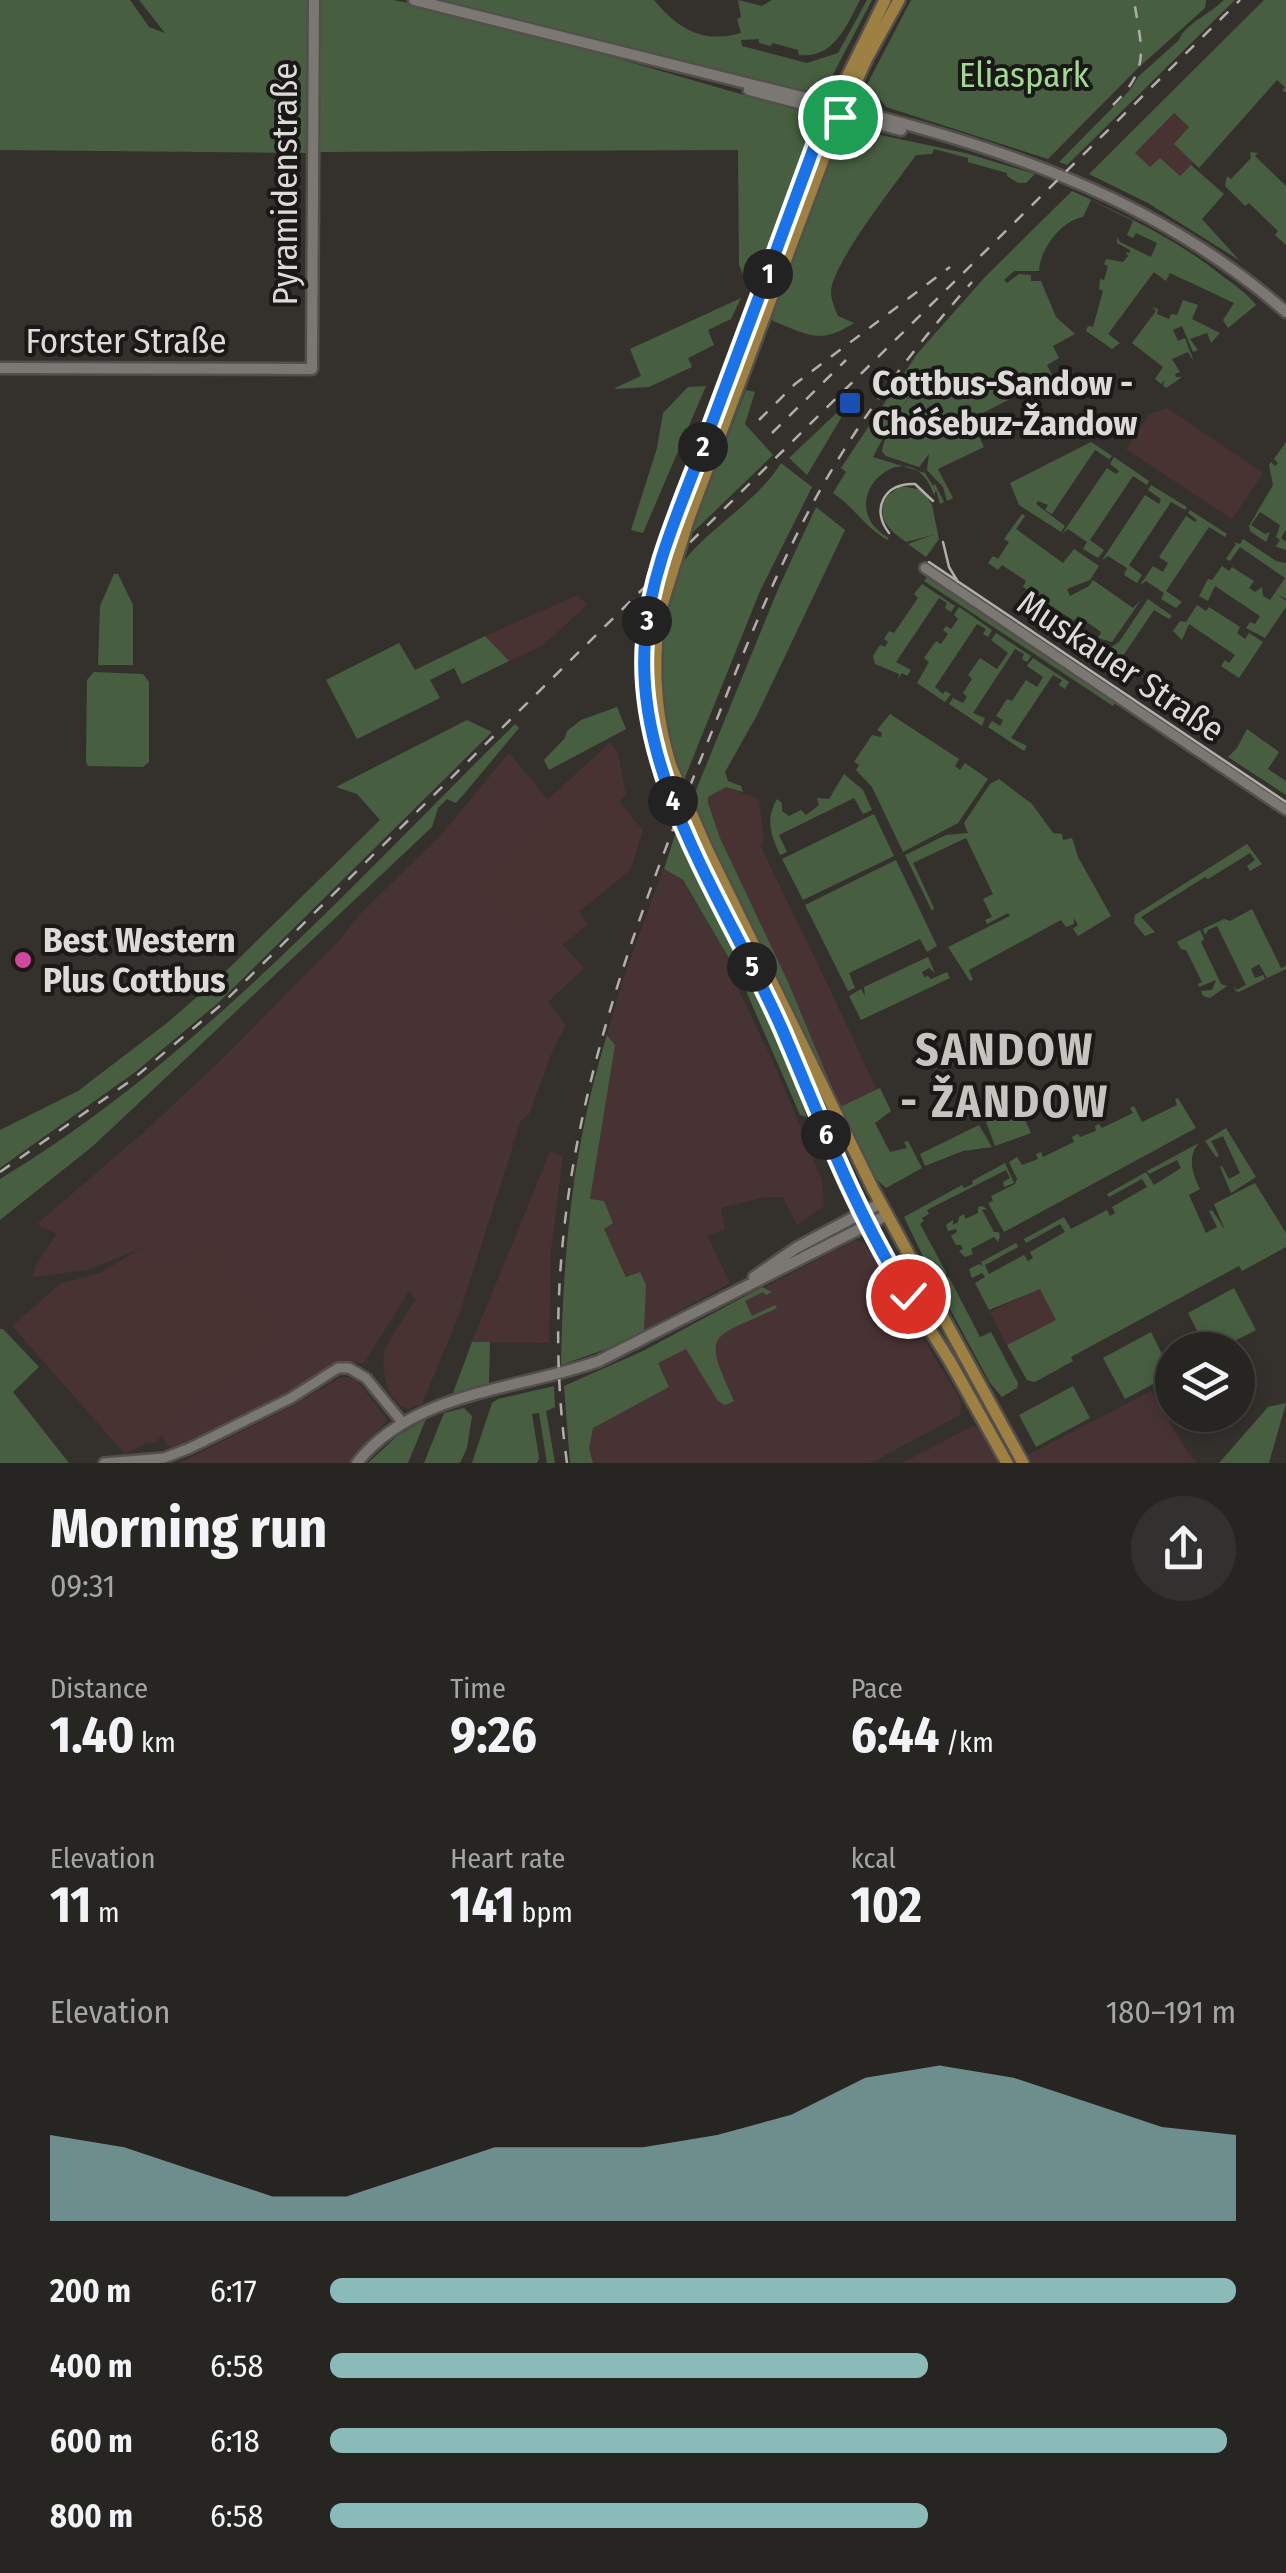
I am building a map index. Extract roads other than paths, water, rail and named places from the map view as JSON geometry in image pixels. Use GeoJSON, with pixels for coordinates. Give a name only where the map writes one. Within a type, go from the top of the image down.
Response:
{"type":"FeatureCollection","features":[{"type":"Feature","properties":{"kind":"main road","name":"Pyramidenstraße"},"geometry":{"type":"LineString","coordinates":[[312,368],[314,0]]}},
{"type":"Feature","properties":{"kind":"main road"},"geometry":{"type":"LineString","coordinates":[[414,0],[1040,165],[1145,214],[1205,248],[1286,312]]}},
{"type":"Feature","properties":{"kind":"main road"},"geometry":{"type":"LineString","coordinates":[[655,610],[736,374],[836,111],[885,0]]}},
{"type":"Feature","properties":{"kind":"main road"},"geometry":{"type":"LineString","coordinates":[[836,111],[899,0]]}},
{"type":"Feature","properties":{"kind":"main road","name":"Forster Straße"},"geometry":{"type":"LineString","coordinates":[[0,368],[312,368]]}},
{"type":"Feature","properties":{"kind":"main road"},"geometry":{"type":"LineString","coordinates":[[728,396],[672,530],[644,682],[648,721],[864,1220],[1007,1463]]}},
{"type":"Feature","properties":{"kind":"main road"},"geometry":{"type":"LineString","coordinates":[[702,849],[884,1209],[1023,1463]]}},
{"type":"Feature","properties":{"kind":"main road"},"geometry":{"type":"LineString","coordinates":[[357,1463],[402,1422],[444,1404],[599,1361],[774,1273],[884,1209]]}},
{"type":"Feature","properties":{"kind":"main road"},"geometry":{"type":"LineString","coordinates":[[738,1290],[788,1253],[864,1220]]}},
{"type":"Feature","properties":{"kind":"street","name":"Muskauer Straße"},"geometry":{"type":"LineString","coordinates":[[925,568],[1286,810]]}},
{"type":"Feature","properties":{"kind":"street"},"geometry":{"type":"LineString","coordinates":[[104,1463],[164,1458],[190,1448],[291,1398],[338,1368],[349,1368],[366,1378],[402,1422]]}},
{"type":"Feature","properties":{"kind":"tram line"},"geometry":{"type":"LineString","coordinates":[[889,533],[881,515],[889,492],[915,484],[933,501]]}},
{"type":"Feature","properties":{"kind":"tram line"},"geometry":{"type":"LineString","coordinates":[[943,542],[949,567],[958,582]]}},
{"type":"Feature","properties":{"kind":"tram line"},"geometry":{"type":"LineString","coordinates":[[929,562],[1286,802]]}},
{"type":"Feature","properties":{"kind":"railway"},"geometry":{"type":"LineString","coordinates":[[1113,105],[1139,68],[1141,44],[1134,0]]}},
{"type":"Feature","properties":{"kind":"railway"},"geometry":{"type":"LineString","coordinates":[[0,1172],[133,1079],[221,1005],[1240,0]]}},
{"type":"Feature","properties":{"kind":"railway"},"geometry":{"type":"LineString","coordinates":[[759,420],[795,384],[950,267]]}},
{"type":"Feature","properties":{"kind":"railway"},"geometry":{"type":"LineString","coordinates":[[567,1463],[559,1370],[560,1280],[569,1193],[585,1106],[634,936],[738,666],[813,503],[886,388],[972,282]]}},
{"type":"Feature","properties":{"kind":"railway"},"geometry":{"type":"LineString","coordinates":[[772,433],[846,360]]}},
{"type":"Feature","properties":{"kind":"place","name":"Cottbus-Sandow - Chóśebuz-Žandow"},"geometry":{"type":"Point","coordinates":[850,403]}},
{"type":"Feature","properties":{"kind":"place","name":"Best Western Plus Cottbus"},"geometry":{"type":"Point","coordinates":[23,960]}},
{"type":"Feature","properties":{"kind":"district","name":"SANDOW - ŽANDOW"},"geometry":{"type":"Point","coordinates":[1005,1075]}},
{"type":"Feature","properties":{"kind":"park label","name":"Eliaspark"},"geometry":{"type":"Point","coordinates":[1024,75]}}]}
